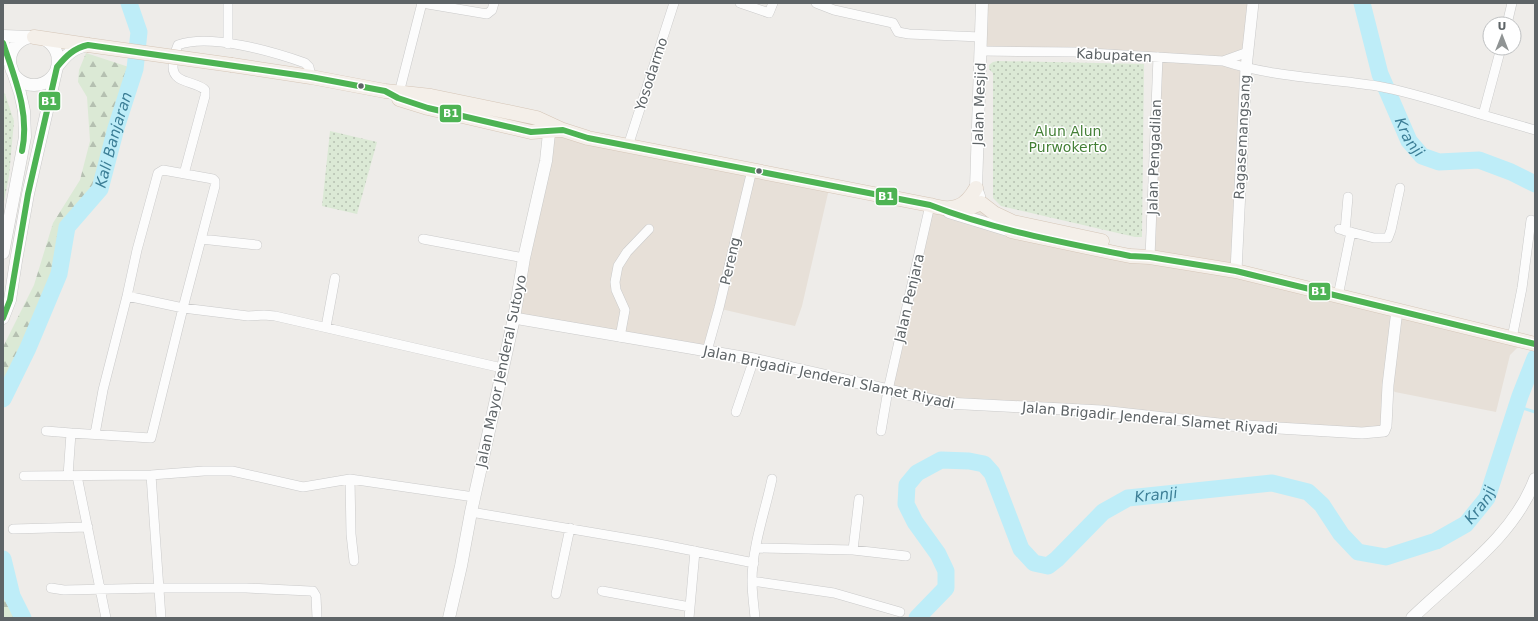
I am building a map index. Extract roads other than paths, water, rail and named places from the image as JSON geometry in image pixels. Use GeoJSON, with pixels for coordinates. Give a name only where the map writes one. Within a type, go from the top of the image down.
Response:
{"type":"FeatureCollection","features":[{"type":"Feature","properties":{"kind":"main road","name":"Jalan Mesjid"},"geometry":{"type":"LineString","coordinates":[[981,203],[976,188],[982,3]]}},
{"type":"Feature","properties":{"kind":"main road"},"geometry":{"type":"LineString","coordinates":[[3,36],[34,37],[232,64],[311,77],[399,95],[431,96],[536,118],[554,128],[588,138],[960,211],[981,203],[994,213],[1013,222],[1131,247],[1145,256]]}},
{"type":"Feature","properties":{"kind":"main road"},"geometry":{"type":"LineString","coordinates":[[3,318],[10,300],[28,194],[57,67],[56,53],[53,47],[41,39],[34,37],[22,40],[13,49],[10,67],[13,74],[26,84],[34,85],[42,84],[48,80],[54,74],[57,67],[71,51],[88,45]]}},
{"type":"Feature","properties":{"kind":"main road"},"geometry":{"type":"LineString","coordinates":[[3,43],[23,105],[25,137],[3,253]]}},
{"type":"Feature","properties":{"kind":"main road","name":"Jalan Mayor Jenderal Sutoyo"},"geometry":{"type":"LineString","coordinates":[[449,618],[514,318],[524,258],[554,128]]}},
{"type":"Feature","properties":{"kind":"main road"},"geometry":{"type":"LineString","coordinates":[[940,207],[966,203],[976,188]]}},
{"type":"Feature","properties":{"kind":"main road"},"geometry":{"type":"LineString","coordinates":[[940,207],[956,215],[1011,231],[1130,256],[1145,256],[1236,271],[1524,341]]}},
{"type":"Feature","properties":{"kind":"main road"},"geometry":{"type":"LineString","coordinates":[[1412,618],[1499,537],[1519,512],[1535,479]]}},
{"type":"Feature","properties":{"kind":"street"},"geometry":{"type":"LineString","coordinates":[[228,3],[228,44]]}},
{"type":"Feature","properties":{"kind":"street"},"geometry":{"type":"LineString","coordinates":[[399,95],[422,3],[487,14],[492,10],[494,3]]}},
{"type":"Feature","properties":{"kind":"street","name":"Yosodarmo"},"geometry":{"type":"LineString","coordinates":[[628,146],[674,3]]}},
{"type":"Feature","properties":{"kind":"street"},"geometry":{"type":"LineString","coordinates":[[740,3],[769,13],[774,3]]}},
{"type":"Feature","properties":{"kind":"street"},"geometry":{"type":"LineString","coordinates":[[816,3],[834,10],[893,22],[898,32],[909,34],[981,37]]}},
{"type":"Feature","properties":{"kind":"street","name":"Ragasemangsang"},"geometry":{"type":"LineString","coordinates":[[1236,271],[1246,68],[1253,3]]}},
{"type":"Feature","properties":{"kind":"street"},"geometry":{"type":"LineString","coordinates":[[1509,16],[1512,3]]}},
{"type":"Feature","properties":{"kind":"street"},"geometry":{"type":"LineString","coordinates":[[184,174],[205,96],[205,90],[201,86],[184,81],[177,77],[173,71],[174,52],[178,45],[194,41],[228,44],[260,50],[305,63],[309,66],[311,77]]}},
{"type":"Feature","properties":{"kind":"street","name":"Kabupaten"},"geometry":{"type":"LineString","coordinates":[[981,51],[1074,52],[1223,61],[1246,68],[1378,86],[1535,130]]}},
{"type":"Feature","properties":{"kind":"street"},"geometry":{"type":"LineString","coordinates":[[1223,61],[1248,52]]}},
{"type":"Feature","properties":{"kind":"street"},"geometry":{"type":"LineString","coordinates":[[1483,115],[1499,56]]}},
{"type":"Feature","properties":{"kind":"street","name":"Jalan Pengadilan"},"geometry":{"type":"LineString","coordinates":[[1145,256],[1158,57]]}},
{"type":"Feature","properties":{"kind":"street"},"geometry":{"type":"LineString","coordinates":[[46,431],[151,438],[215,186],[215,181],[213,179],[163,170],[158,173],[137,250],[103,390],[95,434]]}},
{"type":"Feature","properties":{"kind":"street","name":"Pereng"},"geometry":{"type":"LineString","coordinates":[[707,351],[719,308],[752,170]]}},
{"type":"Feature","properties":{"kind":"street"},"geometry":{"type":"LineString","coordinates":[[1345,231],[1374,238],[1388,238],[1400,188]]}},
{"type":"Feature","properties":{"kind":"street"},"geometry":{"type":"LineString","coordinates":[[1338,296],[1348,197]]}},
{"type":"Feature","properties":{"kind":"street","name":"Jalan Penjara"},"geometry":{"type":"LineString","coordinates":[[881,431],[888,390],[940,207]]}},
{"type":"Feature","properties":{"kind":"street"},"geometry":{"type":"LineString","coordinates":[[1524,341],[1522,288],[1531,220]]}},
{"type":"Feature","properties":{"kind":"street"},"geometry":{"type":"LineString","coordinates":[[620,337],[625,310],[616,290],[615,282],[618,266],[627,252],[649,229]]}},
{"type":"Feature","properties":{"kind":"street"},"geometry":{"type":"LineString","coordinates":[[201,239],[257,245]]}},
{"type":"Feature","properties":{"kind":"street"},"geometry":{"type":"LineString","coordinates":[[423,239],[524,258]]}},
{"type":"Feature","properties":{"kind":"street"},"geometry":{"type":"LineString","coordinates":[[326,327],[335,278]]}},
{"type":"Feature","properties":{"kind":"street"},"geometry":{"type":"LineString","coordinates":[[127,296],[183,308],[248,316],[264,315],[326,327],[502,368]]}},
{"type":"Feature","properties":{"kind":"street","name":"Jalan Brigadir Jenderal Slamet Riyadi"},"geometry":{"type":"LineString","coordinates":[[514,318],[754,359],[946,404],[1070,408],[1228,425],[1362,433],[1384,431],[1386,426],[1388,385],[1397,310]]}},
{"type":"Feature","properties":{"kind":"street"},"geometry":{"type":"LineString","coordinates":[[736,412],[754,359]]}},
{"type":"Feature","properties":{"kind":"street"},"geometry":{"type":"LineString","coordinates":[[71,433],[73,476],[88,527],[106,618]]}},
{"type":"Feature","properties":{"kind":"street"},"geometry":{"type":"LineString","coordinates":[[24,476],[151,475],[204,471],[232,472],[303,487],[350,479],[474,497]]}},
{"type":"Feature","properties":{"kind":"street"},"geometry":{"type":"LineString","coordinates":[[151,475],[162,618]]}},
{"type":"Feature","properties":{"kind":"street"},"geometry":{"type":"LineString","coordinates":[[350,479],[351,534],[354,561]]}},
{"type":"Feature","properties":{"kind":"street"},"geometry":{"type":"LineString","coordinates":[[755,618],[752,581],[754,563],[772,479]]}},
{"type":"Feature","properties":{"kind":"street"},"geometry":{"type":"LineString","coordinates":[[853,550],[859,499]]}},
{"type":"Feature","properties":{"kind":"street"},"geometry":{"type":"LineString","coordinates":[[471,512],[570,528],[754,563]]}},
{"type":"Feature","properties":{"kind":"street"},"geometry":{"type":"LineString","coordinates":[[13,529],[88,527]]}},
{"type":"Feature","properties":{"kind":"street"},"geometry":{"type":"LineString","coordinates":[[556,594],[570,528]]}},
{"type":"Feature","properties":{"kind":"street"},"geometry":{"type":"LineString","coordinates":[[756,548],[853,550],[906,556]]}},
{"type":"Feature","properties":{"kind":"street"},"geometry":{"type":"LineString","coordinates":[[689,618],[695,551]]}},
{"type":"Feature","properties":{"kind":"street"},"geometry":{"type":"LineString","coordinates":[[752,581],[834,593],[900,612]]}},
{"type":"Feature","properties":{"kind":"street"},"geometry":{"type":"LineString","coordinates":[[51,588],[64,590],[101,590],[246,588],[313,591],[316,596],[317,618]]}},
{"type":"Feature","properties":{"kind":"street"},"geometry":{"type":"LineString","coordinates":[[602,591],[690,607]]}},
{"type":"Feature","properties":{"kind":"waterway","name":"Kali Banjaran"},"geometry":{"type":"LineString","coordinates":[[3,399],[28,348],[59,274],[67,227],[100,189],[116,128],[135,69],[139,32],[129,3]]}},
{"type":"Feature","properties":{"kind":"waterway","name":"Kranji"},"geometry":{"type":"LineString","coordinates":[[1362,3],[1380,74],[1409,141],[1422,156],[1439,162],[1479,160],[1511,172],[1535,184]]}},
{"type":"Feature","properties":{"kind":"waterway","name":"Kranji"},"geometry":{"type":"LineString","coordinates":[[917,618],[946,588],[946,571],[938,554],[915,522],[906,504],[907,485],[917,473],[941,460],[969,461],[984,464],[992,473],[1021,549],[1034,563],[1048,566],[1057,559],[1103,512],[1128,498],[1272,483],[1308,492],[1322,505],[1341,534],[1358,552],[1386,557],[1436,541],[1466,524],[1487,498],[1520,396],[1535,358]]}},
{"type":"Feature","properties":{"kind":"waterway","name":"Kranji"},"geometry":{"type":"LineString","coordinates":[[1516,406],[1535,412]]}},
{"type":"Feature","properties":{"kind":"waterway","name":"Kali Banjaran"},"geometry":{"type":"LineString","coordinates":[[3,559],[12,596],[23,618]]}},
{"type":"Feature","properties":{"kind":"park label","name":"Alun Alun Purwokerto"},"geometry":{"type":"Point","coordinates":[1068,140]}}]}
